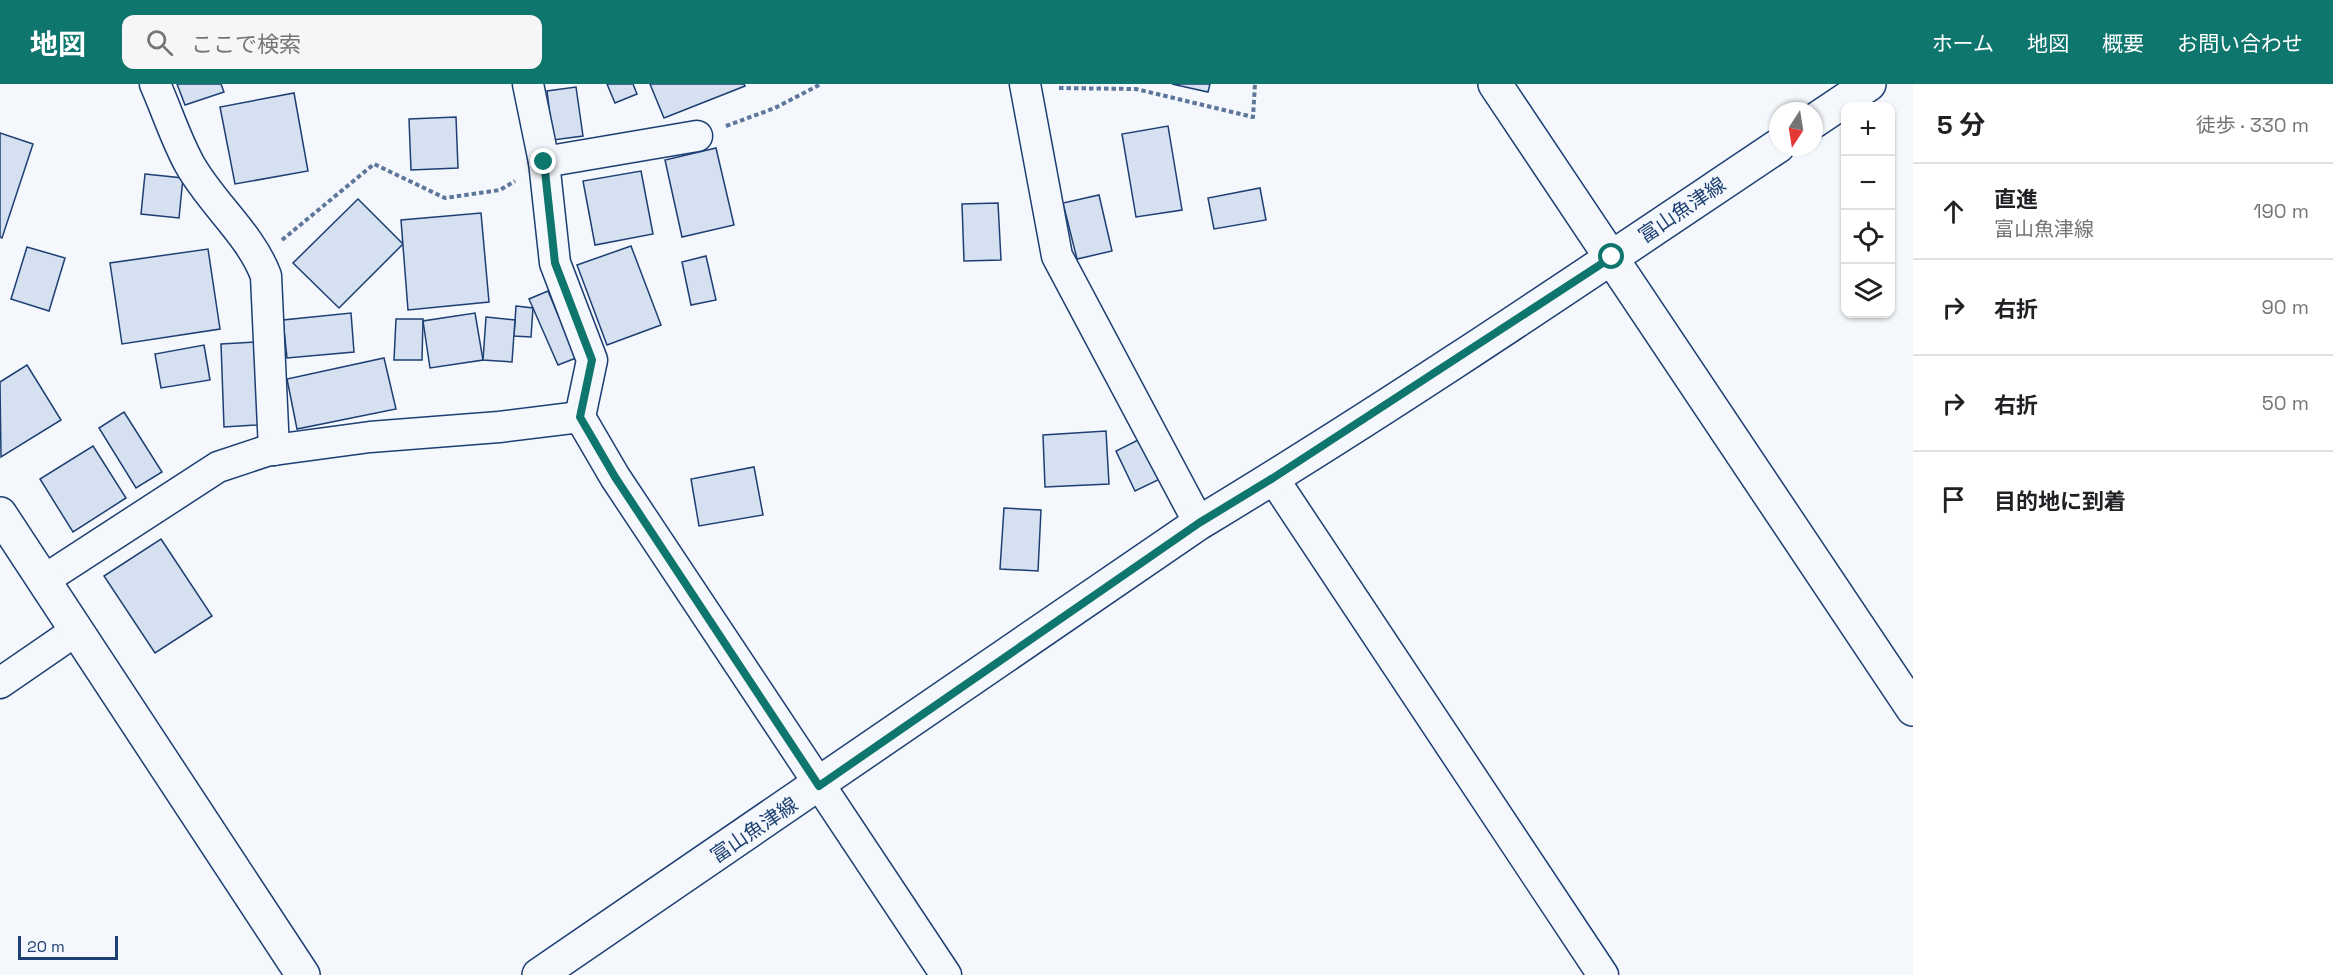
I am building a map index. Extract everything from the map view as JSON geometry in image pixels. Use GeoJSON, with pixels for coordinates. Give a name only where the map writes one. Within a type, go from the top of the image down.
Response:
{"type":"FeatureCollection","features":[{"type":"Feature","properties":{"kind":"main road"},"geometry":{"type":"LineString","coordinates":[[1495,84],[1913,709]]}},
{"type":"Feature","properties":{"kind":"main road"},"geometry":{"type":"LineString","coordinates":[[1823,115],[1869,84]]}},
{"type":"Feature","properties":{"kind":"main road","name":"富山魚津線"},"geometry":{"type":"LineString","coordinates":[[539,975],[819,786],[1199,523],[1273,478],[1769,152]]}},
{"type":"Feature","properties":{"kind":"main road"},"geometry":{"type":"LineString","coordinates":[[0,514],[303,975]]}},
{"type":"Feature","properties":{"kind":"street"},"geometry":{"type":"LineString","coordinates":[[155,84],[190,166],[259,258],[266,276],[274,450]]}},
{"type":"Feature","properties":{"kind":"street"},"geometry":{"type":"LineString","coordinates":[[528,84],[544,162],[555,263],[592,360],[580,417],[615,477],[946,975]]}},
{"type":"Feature","properties":{"kind":"street"},"geometry":{"type":"LineString","coordinates":[[1025,84],[1057,256],[1199,523]]}},
{"type":"Feature","properties":{"kind":"street"},"geometry":{"type":"LineString","coordinates":[[544,162],[698,136]]}},
{"type":"Feature","properties":{"kind":"street"},"geometry":{"type":"LineString","coordinates":[[44,580],[218,467],[274,450],[370,437],[499,427],[580,417]]}},
{"type":"Feature","properties":{"kind":"street"},"geometry":{"type":"LineString","coordinates":[[1273,478],[1603,975]]}},
{"type":"Feature","properties":{"kind":"street"},"geometry":{"type":"LineString","coordinates":[[0,683],[77,630]]}},
{"type":"Feature","properties":{"kind":"path"},"geometry":{"type":"LineString","coordinates":[[698,136],[775,108],[820,84]]}},
{"type":"Feature","properties":{"kind":"path"},"geometry":{"type":"LineString","coordinates":[[1025,84],[1073,89],[1136,89],[1253,117],[1256,84]]}},
{"type":"Feature","properties":{"kind":"path"},"geometry":{"type":"LineString","coordinates":[[259,258],[374,164],[445,198],[500,190],[544,162]]}},
{"type":"Feature","properties":{"kind":"building"},"geometry":{"type":"Polygon","coordinates":[[[177,84],[221,84],[224,92],[185,105],[177,84]]]}},
{"type":"Feature","properties":{"kind":"building"},"geometry":{"type":"Polygon","coordinates":[[[607,84],[633,84],[637,94],[615,103],[607,84]]]}},
{"type":"Feature","properties":{"kind":"building"},"geometry":{"type":"Polygon","coordinates":[[[650,84],[744,84],[745,86],[664,118],[650,84]]]}},
{"type":"Feature","properties":{"kind":"building"},"geometry":{"type":"Polygon","coordinates":[[[1172,84],[1210,84],[1208,92],[1172,84]]]}},
{"type":"Feature","properties":{"kind":"building"},"geometry":{"type":"Polygon","coordinates":[[[576,87],[583,136],[553,140],[547,91],[576,87]]]}},
{"type":"Feature","properties":{"kind":"building"},"geometry":{"type":"Polygon","coordinates":[[[294,93],[308,171],[235,184],[220,107],[294,93]]]}},
{"type":"Feature","properties":{"kind":"building"},"geometry":{"type":"Polygon","coordinates":[[[456,117],[458,168],[411,170],[409,119],[456,117]]]}},
{"type":"Feature","properties":{"kind":"building"},"geometry":{"type":"Polygon","coordinates":[[[1168,126],[1182,210],[1136,217],[1122,134],[1168,126]]]}},
{"type":"Feature","properties":{"kind":"building"},"geometry":{"type":"Polygon","coordinates":[[[0,133],[33,144],[2,238],[0,237],[0,133]]]}},
{"type":"Feature","properties":{"kind":"building"},"geometry":{"type":"Polygon","coordinates":[[[716,148],[734,225],[682,237],[665,160],[716,148]]]}},
{"type":"Feature","properties":{"kind":"building"},"geometry":{"type":"Polygon","coordinates":[[[641,171],[653,234],[595,245],[583,181],[641,171]]]}},
{"type":"Feature","properties":{"kind":"building"},"geometry":{"type":"Polygon","coordinates":[[[145,174],[183,178],[179,218],[141,214],[145,174]]]}},
{"type":"Feature","properties":{"kind":"building"},"geometry":{"type":"Polygon","coordinates":[[[1260,188],[1266,220],[1214,229],[1208,198],[1260,188]]]}},
{"type":"Feature","properties":{"kind":"building"},"geometry":{"type":"Polygon","coordinates":[[[1099,195],[1112,251],[1077,259],[1063,203],[1099,195]]]}},
{"type":"Feature","properties":{"kind":"building"},"geometry":{"type":"Polygon","coordinates":[[[358,199],[403,244],[339,308],[293,263],[358,199]]]}},
{"type":"Feature","properties":{"kind":"building"},"geometry":{"type":"Polygon","coordinates":[[[998,203],[1001,260],[964,261],[962,204],[998,203]]]}},
{"type":"Feature","properties":{"kind":"building"},"geometry":{"type":"Polygon","coordinates":[[[481,213],[489,302],[408,310],[401,220],[481,213]]]}},
{"type":"Feature","properties":{"kind":"building"},"geometry":{"type":"Polygon","coordinates":[[[631,246],[661,325],[607,345],[577,265],[631,246]]]}},
{"type":"Feature","properties":{"kind":"building"},"geometry":{"type":"Polygon","coordinates":[[[27,247],[65,258],[49,311],[11,299],[27,247]]]}},
{"type":"Feature","properties":{"kind":"building"},"geometry":{"type":"Polygon","coordinates":[[[208,249],[220,329],[122,344],[110,263],[208,249]]]}},
{"type":"Feature","properties":{"kind":"building"},"geometry":{"type":"Polygon","coordinates":[[[706,256],[716,300],[691,305],[682,262],[706,256]]]}},
{"type":"Feature","properties":{"kind":"building"},"geometry":{"type":"Polygon","coordinates":[[[548,291],[576,358],[558,365],[529,299],[548,291]]]}},
{"type":"Feature","properties":{"kind":"building"},"geometry":{"type":"Polygon","coordinates":[[[516,306],[533,308],[531,337],[514,336],[516,306]]]}},
{"type":"Feature","properties":{"kind":"building"},"geometry":{"type":"Polygon","coordinates":[[[351,313],[354,352],[287,358],[283,320],[351,313]]]}},
{"type":"Feature","properties":{"kind":"building"},"geometry":{"type":"Polygon","coordinates":[[[475,313],[483,360],[430,368],[423,321],[475,313]]]}},
{"type":"Feature","properties":{"kind":"building"},"geometry":{"type":"Polygon","coordinates":[[[486,317],[515,320],[512,362],[483,360],[486,317]]]}},
{"type":"Feature","properties":{"kind":"building"},"geometry":{"type":"Polygon","coordinates":[[[396,319],[423,319],[422,360],[394,360],[396,319]]]}},
{"type":"Feature","properties":{"kind":"building"},"geometry":{"type":"Polygon","coordinates":[[[256,342],[258,425],[224,427],[221,344],[256,342]]]}},
{"type":"Feature","properties":{"kind":"building"},"geometry":{"type":"Polygon","coordinates":[[[204,345],[210,380],[161,388],[155,354],[204,345]]]}},
{"type":"Feature","properties":{"kind":"building"},"geometry":{"type":"Polygon","coordinates":[[[384,358],[396,409],[297,429],[287,379],[384,358]]]}},
{"type":"Feature","properties":{"kind":"building"},"geometry":{"type":"Polygon","coordinates":[[[27,365],[61,420],[1,457],[0,382],[27,365]]]}},
{"type":"Feature","properties":{"kind":"building"},"geometry":{"type":"Polygon","coordinates":[[[124,412],[162,472],[136,488],[99,428],[124,412]]]}},
{"type":"Feature","properties":{"kind":"building"},"geometry":{"type":"Polygon","coordinates":[[[1106,431],[1109,484],[1045,487],[1043,435],[1106,431]]]}},
{"type":"Feature","properties":{"kind":"building"},"geometry":{"type":"Polygon","coordinates":[[[1140,439],[1160,479],[1135,491],[1116,451],[1140,439]]]}},
{"type":"Feature","properties":{"kind":"building"},"geometry":{"type":"Polygon","coordinates":[[[93,446],[126,498],[73,532],[40,479],[93,446]]]}},
{"type":"Feature","properties":{"kind":"building"},"geometry":{"type":"Polygon","coordinates":[[[754,467],[763,515],[699,526],[691,479],[754,467]]]}},
{"type":"Feature","properties":{"kind":"building"},"geometry":{"type":"Polygon","coordinates":[[[1004,508],[1041,510],[1038,571],[1000,569],[1004,508]]]}},
{"type":"Feature","properties":{"kind":"building"},"geometry":{"type":"Polygon","coordinates":[[[161,539],[212,616],[155,653],[104,576],[161,539]]]}},
{"type":"Feature","properties":{"kind":"route"},"geometry":{"type":"LineString","coordinates":[[544,162],[555,263],[592,360],[580,417],[615,477],[819,786],[1199,523],[1273,478],[1612,257]]}}]}
